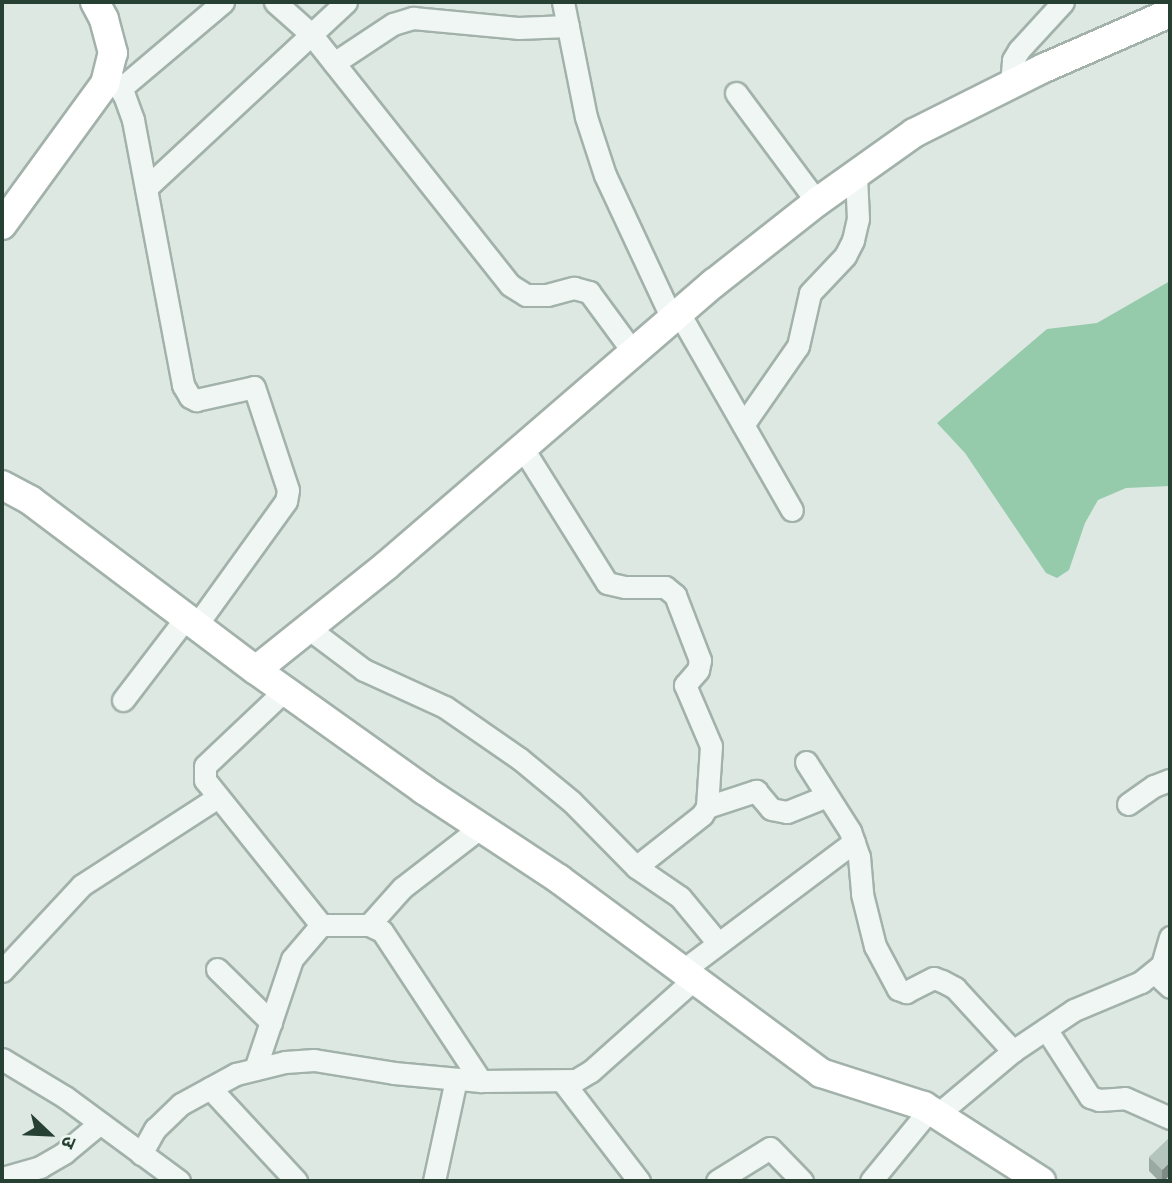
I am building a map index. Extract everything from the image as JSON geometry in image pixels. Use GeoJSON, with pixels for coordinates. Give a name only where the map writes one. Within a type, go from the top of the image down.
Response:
{"type":"FeatureCollection","features":[{"type":"Feature","properties":{"kind":"main road"},"geometry":{"type":"LineString","coordinates":[[2,225],[96,100],[114,81],[111,41],[95,2]]}},
{"type":"Feature","properties":{"kind":"main road"},"geometry":{"type":"LineString","coordinates":[[256,670],[387,565],[633,352],[817,202],[914,133],[1012,84],[1170,13]]}},
{"type":"Feature","properties":{"kind":"main road"},"geometry":{"type":"LineString","coordinates":[[2,485],[30,500],[190,623],[285,691],[559,879],[821,1073],[887,1092],[934,1112],[1041,1181]]}},
{"type":"Feature","properties":{"kind":"street"},"geometry":{"type":"LineString","coordinates":[[123,700],[190,623],[279,510],[288,490],[254,387],[196,400],[190,397],[183,385],[133,120],[114,81],[223,2]]}},
{"type":"Feature","properties":{"kind":"street"},"geometry":{"type":"LineString","coordinates":[[275,2],[311,34],[522,293],[547,295],[574,288],[589,292],[633,352]]}},
{"type":"Feature","properties":{"kind":"street"},"geometry":{"type":"LineString","coordinates":[[146,188],[345,2]]}},
{"type":"Feature","properties":{"kind":"street"},"geometry":{"type":"LineString","coordinates":[[563,2],[554,27],[605,175],[676,316],[792,510]]}},
{"type":"Feature","properties":{"kind":"street"},"geometry":{"type":"LineString","coordinates":[[1012,84],[1013,60],[1052,6]]}},
{"type":"Feature","properties":{"kind":"street"},"geometry":{"type":"LineString","coordinates":[[334,63],[401,20],[413,18],[518,29],[554,27]]}},
{"type":"Feature","properties":{"kind":"street"},"geometry":{"type":"LineString","coordinates":[[736,93],[817,202]]}},
{"type":"Feature","properties":{"kind":"street"},"geometry":{"type":"LineString","coordinates":[[743,425],[798,346],[810,293],[845,256],[853,240],[858,219],[856,175]]}},
{"type":"Feature","properties":{"kind":"street"},"geometry":{"type":"LineString","coordinates":[[522,447],[607,583],[625,587],[665,587],[675,594],[700,660],[698,670],[685,685],[711,746],[707,807],[702,815],[636,867]]}},
{"type":"Feature","properties":{"kind":"street"},"geometry":{"type":"LineString","coordinates":[[308,628],[364,670],[445,707],[520,759],[572,802],[636,867],[680,897],[718,943]]}},
{"type":"Feature","properties":{"kind":"street"},"geometry":{"type":"LineString","coordinates":[[285,691],[205,766],[205,780],[321,925]]}},
{"type":"Feature","properties":{"kind":"street"},"geometry":{"type":"LineString","coordinates":[[806,762],[854,842],[875,946],[898,989],[906,992],[934,978],[955,988],[1013,1051]]}},
{"type":"Feature","properties":{"kind":"street"},"geometry":{"type":"LineString","coordinates":[[1128,803],[1154,786],[1170,780]]}},
{"type":"Feature","properties":{"kind":"street"},"geometry":{"type":"LineString","coordinates":[[707,807],[756,791],[771,809],[787,812],[827,796]]}},
{"type":"Feature","properties":{"kind":"street"},"geometry":{"type":"LineString","coordinates":[[2,971],[75,892],[99,872],[218,797]]}},
{"type":"Feature","properties":{"kind":"street"},"geometry":{"type":"LineString","coordinates":[[369,925],[402,888],[481,827]]}},
{"type":"Feature","properties":{"kind":"street"},"geometry":{"type":"LineString","coordinates":[[141,1154],[155,1129],[181,1104],[236,1074],[285,1062],[314,1060],[481,1081],[576,1080],[591,1071],[718,943],[854,842]]}},
{"type":"Feature","properties":{"kind":"street"},"geometry":{"type":"LineString","coordinates":[[255,1069],[292,959],[321,925],[369,925],[382,931],[481,1081]]}},
{"type":"Feature","properties":{"kind":"street"},"geometry":{"type":"LineString","coordinates":[[871,1181],[934,1112],[1013,1051],[1074,1010],[1141,982],[1154,972],[1168,953],[1170,937]]}},
{"type":"Feature","properties":{"kind":"street"},"geometry":{"type":"LineString","coordinates":[[217,969],[271,1022]]}},
{"type":"Feature","properties":{"kind":"street"},"geometry":{"type":"LineString","coordinates":[[1154,972],[1170,987]]}},
{"type":"Feature","properties":{"kind":"street"},"geometry":{"type":"LineString","coordinates":[[1046,1029],[1090,1097],[1099,1100],[1125,1098],[1170,1118]]}},
{"type":"Feature","properties":{"kind":"street"},"geometry":{"type":"LineString","coordinates":[[2,1059],[65,1097],[178,1181]]}},
{"type":"Feature","properties":{"kind":"street"},"geometry":{"type":"LineString","coordinates":[[434,1181],[456,1079]]}},
{"type":"Feature","properties":{"kind":"street"},"geometry":{"type":"LineString","coordinates":[[563,1082],[639,1181]]}},
{"type":"Feature","properties":{"kind":"street"},"geometry":{"type":"LineString","coordinates":[[210,1088],[296,1181]]}},
{"type":"Feature","properties":{"kind":"street"},"geometry":{"type":"LineString","coordinates":[[2,1178],[40,1167],[64,1153],[100,1123]]}},
{"type":"Feature","properties":{"kind":"street"},"geometry":{"type":"LineString","coordinates":[[718,1181],[769,1148],[802,1181]]}},
{"type":"Feature","properties":{"kind":"shaded area"},"geometry":{"type":"Polygon","coordinates":[[[1170,281],[1170,486],[1126,488],[1098,500],[1085,523],[1069,570],[1057,578],[1046,573],[965,453],[937,423],[1047,329],[1097,323],[1170,281]]]}},
{"type":"Feature","properties":{"kind":"building"},"geometry":{"type":"Polygon","coordinates":[[[1170,1137],[1170,1162],[1162,1170],[1149,1157],[1170,1137]]]}}]}
